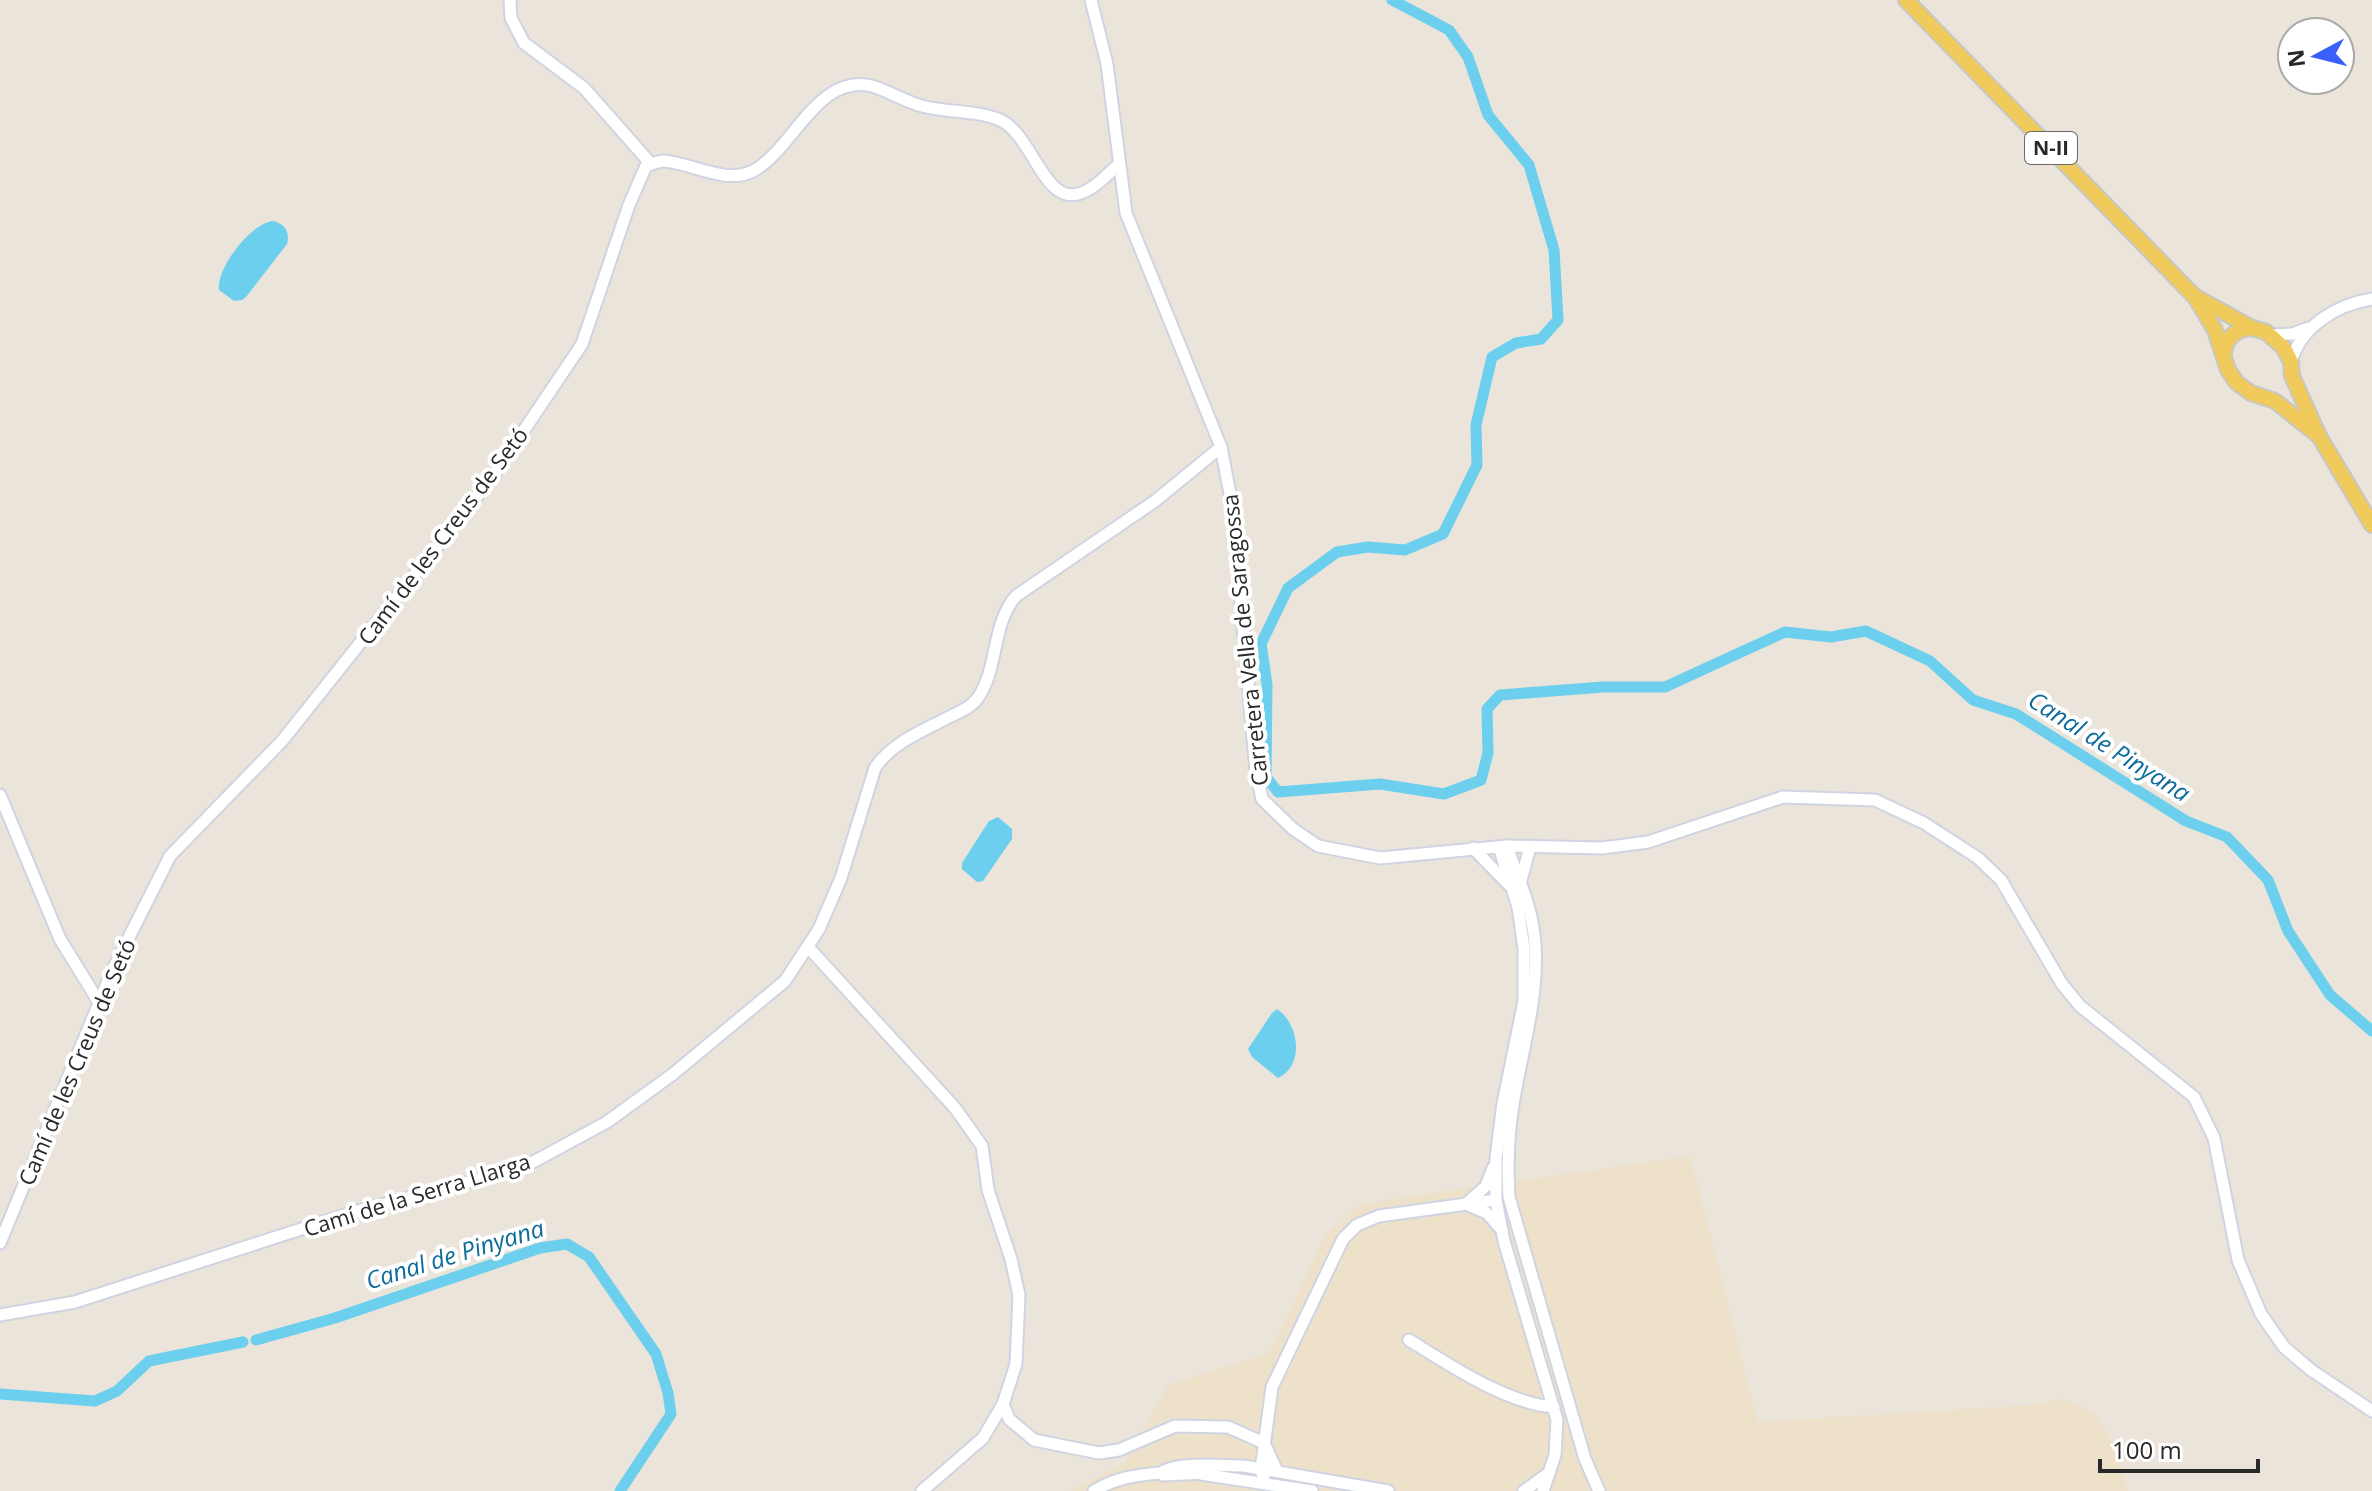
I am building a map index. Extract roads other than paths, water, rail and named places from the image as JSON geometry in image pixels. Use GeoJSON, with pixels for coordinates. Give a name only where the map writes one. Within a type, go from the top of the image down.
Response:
{"type":"FeatureCollection","features":[{"type":"Feature","properties":{"kind":"main road","name":"N-II"},"geometry":{"type":"LineString","coordinates":[[1906,0],[2195,297],[2215,330],[2228,370],[2237,383],[2251,393],[2267,397],[2319,436]]}},
{"type":"Feature","properties":{"kind":"main road","name":"N-II"},"geometry":{"type":"LineString","coordinates":[[2195,297],[2271,335],[2284,348],[2319,436],[2372,525]]}},
{"type":"Feature","properties":{"kind":"main road"},"geometry":{"type":"LineString","coordinates":[[2224,355],[2231,335],[2241,329],[2252,328]]}},
{"type":"Feature","properties":{"kind":"main road"},"geometry":{"type":"LineString","coordinates":[[2267,397],[2284,390],[2292,369]]}},
{"type":"Feature","properties":{"kind":"street"},"geometry":{"type":"LineString","coordinates":[[510,0],[511,18],[524,43],[584,88],[651,164],[662,161],[731,175],[748,173],[766,160],[824,99],[842,87],[861,84],[918,105],[1000,120],[1018,133],[1044,178],[1056,191],[1074,194],[1088,191],[1119,164]]}},
{"type":"Feature","properties":{"kind":"street","name":"Carretera Vella de Saragossa"},"geometry":{"type":"LineString","coordinates":[[1091,0],[1107,64],[1123,200],[1131,228],[1221,447],[1232,504],[1256,771],[1262,799],[1293,829],[1318,846],[1380,858],[1503,846],[1602,848],[1648,842],[1783,797],[1875,800],[1924,823],[1978,858],[2001,880],[2062,984],[2080,1006],[2194,1097],[2214,1138],[2238,1260],[2261,1314],[2284,1347],[2311,1370],[2372,1411]]}},
{"type":"Feature","properties":{"kind":"street","name":"Camí de les Creus de Setó"},"geometry":{"type":"LineString","coordinates":[[0,1243],[113,969],[170,856],[282,741],[494,475],[582,344],[629,205],[646,166],[651,164]]}},
{"type":"Feature","properties":{"kind":"street"},"geometry":{"type":"LineString","coordinates":[[2271,335],[2292,334],[2309,328],[2355,302],[2372,299]]}},
{"type":"Feature","properties":{"kind":"street"},"geometry":{"type":"LineString","coordinates":[[2292,369],[2295,349],[2309,328]]}},
{"type":"Feature","properties":{"kind":"street","name":"Camí de la Serra Llarga"},"geometry":{"type":"LineString","coordinates":[[0,1315],[75,1302],[354,1212],[522,1168],[607,1122],[673,1074],[785,981],[809,948],[841,878],[875,768],[881,758],[977,699],[987,675],[1002,617],[1016,596],[1037,578],[1155,501],[1221,447]]}},
{"type":"Feature","properties":{"kind":"street"},"geometry":{"type":"LineString","coordinates":[[0,795],[60,939],[100,1004]]}},
{"type":"Feature","properties":{"kind":"street"},"geometry":{"type":"LineString","coordinates":[[1503,846],[1534,934],[1535,963],[1528,1027],[1513,1101],[1507,1155],[1509,1197],[1585,1459],[1599,1491]]}},
{"type":"Feature","properties":{"kind":"street"},"geometry":{"type":"LineString","coordinates":[[1530,847],[1516,884],[1524,949],[1524,1001],[1503,1103],[1496,1158],[1496,1200],[1502,1231],[1554,1407],[1557,1438],[1543,1491]]}},
{"type":"Feature","properties":{"kind":"street"},"geometry":{"type":"LineString","coordinates":[[1473,848],[1516,884]]}},
{"type":"Feature","properties":{"kind":"street"},"geometry":{"type":"LineString","coordinates":[[809,948],[955,1108],[982,1146],[988,1190],[1011,1259],[1019,1295],[1016,1364],[1003,1404],[983,1438],[922,1491]]}},
{"type":"Feature","properties":{"kind":"street"},"geometry":{"type":"LineString","coordinates":[[1465,1204],[1486,1186],[1496,1158]]}},
{"type":"Feature","properties":{"kind":"street"},"geometry":{"type":"LineString","coordinates":[[1496,1200],[1508,1172]]}},
{"type":"Feature","properties":{"kind":"street"},"geometry":{"type":"LineString","coordinates":[[1265,1483],[1261,1469],[1272,1387],[1343,1239],[1357,1225],[1379,1216],[1496,1200]]}},
{"type":"Feature","properties":{"kind":"street"},"geometry":{"type":"LineString","coordinates":[[1496,1200],[1518,1228]]}},
{"type":"Feature","properties":{"kind":"street"},"geometry":{"type":"LineString","coordinates":[[1465,1204],[1487,1213],[1502,1231]]}},
{"type":"Feature","properties":{"kind":"street"},"geometry":{"type":"LineString","coordinates":[[1409,1340],[1474,1381],[1554,1407]]}},
{"type":"Feature","properties":{"kind":"street"},"geometry":{"type":"LineString","coordinates":[[1003,1404],[1009,1419],[1034,1440],[1099,1453],[1119,1450],[1175,1426],[1228,1427],[1264,1443],[1277,1471]]}},
{"type":"Feature","properties":{"kind":"street"},"geometry":{"type":"LineString","coordinates":[[1244,1466],[1264,1443]]}},
{"type":"Feature","properties":{"kind":"street"},"geometry":{"type":"LineString","coordinates":[[1160,1473],[1186,1466],[1244,1466],[1388,1491]]}},
{"type":"Feature","properties":{"kind":"street"},"geometry":{"type":"LineString","coordinates":[[1094,1491],[1127,1476],[1223,1471],[1253,1474],[1261,1469]]}},
{"type":"Feature","properties":{"kind":"street"},"geometry":{"type":"LineString","coordinates":[[1524,1491],[1549,1473]]}},
{"type":"Feature","properties":{"kind":"street"},"geometry":{"type":"LineString","coordinates":[[1201,1474],[1312,1491]]}},
{"type":"Feature","properties":{"kind":"water"},"geometry":{"type":"Polygon","coordinates":[[[273,221],[286,229],[287,244],[246,297],[234,301],[219,290],[223,270],[245,238],[273,221]]]}},
{"type":"Feature","properties":{"kind":"water"},"geometry":{"type":"Polygon","coordinates":[[[998,817],[1012,829],[1012,839],[983,881],[977,882],[962,869],[962,863],[989,821],[998,817]]]}},
{"type":"Feature","properties":{"kind":"water"},"geometry":{"type":"Polygon","coordinates":[[[1277,1009],[1290,1024],[1296,1044],[1292,1064],[1278,1078],[1252,1057],[1248,1049],[1277,1009]]]}},
{"type":"Feature","properties":{"kind":"waterway","name":"Canal de Pinyana"},"geometry":{"type":"LineString","coordinates":[[1392,0],[1449,30],[1468,57],[1488,115],[1529,165],[1554,250],[1558,320],[1541,339],[1516,343],[1492,357],[1476,425],[1477,465],[1443,534],[1405,550],[1368,547],[1337,552],[1288,588],[1261,644],[1267,684],[1266,777],[1278,792],[1380,784],[1444,794],[1481,780],[1488,753],[1487,709],[1500,695],[1603,687],[1665,687],[1785,632],[1831,637],[1866,631],[1930,661],[1973,700],[2016,714],[2186,821],[2227,837],[2268,880],[2288,931],[2330,995],[2372,1031]]}},
{"type":"Feature","properties":{"kind":"waterway","name":"Canal de Pinyana"},"geometry":{"type":"LineString","coordinates":[[256,1340],[335,1318],[540,1248],[567,1244],[589,1257],[656,1354],[668,1393],[671,1414],[620,1491]]}},
{"type":"Feature","properties":{"kind":"waterway","name":"Canal de Pinyana"},"geometry":{"type":"LineString","coordinates":[[0,1394],[95,1401],[117,1391],[149,1361],[243,1342]]}}]}
